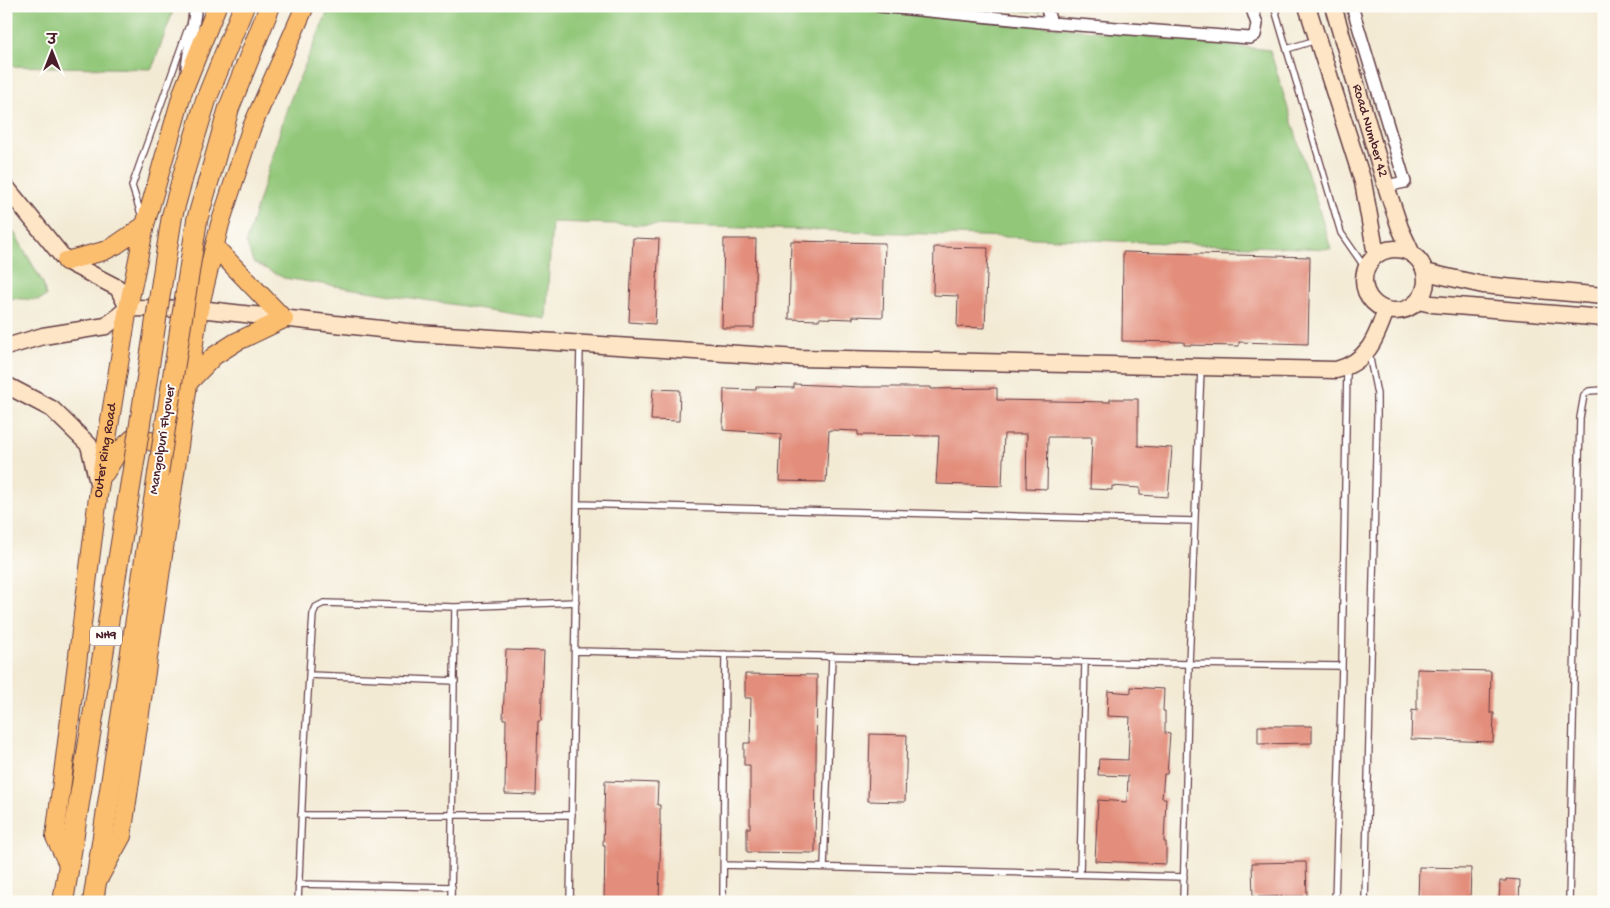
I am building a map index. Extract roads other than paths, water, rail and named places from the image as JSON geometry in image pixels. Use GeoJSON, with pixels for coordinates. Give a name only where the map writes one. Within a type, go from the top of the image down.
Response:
{"type":"FeatureCollection","features":[{"type":"Feature","properties":{"kind":"highway","name":"Mangolpuri Flyover"},"geometry":{"type":"LineString","coordinates":[[69,866],[172,216],[206,100],[244,6]]}},
{"type":"Feature","properties":{"kind":"highway","name":"Mangolpuri Flyover"},"geometry":{"type":"LineString","coordinates":[[95,892],[197,220],[229,108],[270,6]]}},
{"type":"Feature","properties":{"kind":"highway","name":"NH9"},"geometry":{"type":"LineString","coordinates":[[63,902],[69,866]]}},
{"type":"Feature","properties":{"kind":"main road","name":"Outer Ring Road"},"geometry":{"type":"LineString","coordinates":[[69,866],[55,837],[99,490],[128,308],[145,225],[183,91],[218,6]]}},
{"type":"Feature","properties":{"kind":"main road"},"geometry":{"type":"LineString","coordinates":[[95,892],[122,836],[199,309],[220,224],[250,129],[305,6]]}},
{"type":"Feature","properties":{"kind":"main road"},"geometry":{"type":"LineString","coordinates":[[66,261],[116,245],[145,225]]}},
{"type":"Feature","properties":{"kind":"main road"},"geometry":{"type":"LineString","coordinates":[[189,382],[214,356],[236,342],[284,318],[215,247]]}},
{"type":"Feature","properties":{"kind":"main road"},"geometry":{"type":"LineString","coordinates":[[99,490],[109,464],[125,444],[133,438],[148,439],[158,445],[168,453],[176,471]]}},
{"type":"Feature","properties":{"kind":"street"},"geometry":{"type":"LineString","coordinates":[[183,91],[196,6]]}},
{"type":"Feature","properties":{"kind":"street"},"geometry":{"type":"LineString","coordinates":[[878,6],[1250,38],[1255,35],[1257,26],[1251,6]]}},
{"type":"Feature","properties":{"kind":"street"},"geometry":{"type":"LineString","coordinates":[[1046,6],[1051,22]]}},
{"type":"Feature","properties":{"kind":"street","name":"Road Number 42"},"geometry":{"type":"LineString","coordinates":[[1307,6],[1363,182],[1376,255]]}},
{"type":"Feature","properties":{"kind":"street","name":"Road Number 42"},"geometry":{"type":"LineString","coordinates":[[1333,6],[1386,186],[1400,228],[1412,254]]}},
{"type":"Feature","properties":{"kind":"street"},"geometry":{"type":"LineString","coordinates":[[1352,6],[1405,182],[1386,186]]}},
{"type":"Feature","properties":{"kind":"street"},"geometry":{"type":"LineString","coordinates":[[1371,134],[1390,130]]}},
{"type":"Feature","properties":{"kind":"street"},"geometry":{"type":"LineString","coordinates":[[6,187],[66,261],[118,288],[128,308]]}},
{"type":"Feature","properties":{"kind":"street"},"geometry":{"type":"LineString","coordinates":[[1394,249],[1405,250],[1412,254],[1423,266],[1426,279],[1423,293],[1418,301],[1408,308],[1396,311],[1386,310],[1374,302],[1367,293],[1364,281],[1366,268],[1376,255],[1394,249]]}},
{"type":"Feature","properties":{"kind":"street"},"geometry":{"type":"LineString","coordinates":[[1425,272],[1483,285],[1604,296]]}},
{"type":"Feature","properties":{"kind":"street"},"geometry":{"type":"LineString","coordinates":[[1418,301],[1432,304],[1604,318]]}},
{"type":"Feature","properties":{"kind":"street"},"geometry":{"type":"LineString","coordinates":[[6,347],[43,336],[106,326],[128,308],[199,309],[417,333],[799,358],[1336,370],[1347,367],[1364,356],[1375,339],[1386,310]]}},
{"type":"Feature","properties":{"kind":"street"},"geometry":{"type":"LineString","coordinates":[[6,385],[52,409],[89,445],[99,490]]}},
{"type":"Feature","properties":{"kind":"lane"},"geometry":{"type":"LineString","coordinates":[[145,225],[134,197],[132,186],[196,6]]}},
{"type":"Feature","properties":{"kind":"lane"},"geometry":{"type":"LineString","coordinates":[[1274,6],[1341,233],[1366,268]]}},
{"type":"Feature","properties":{"kind":"lane"},"geometry":{"type":"LineString","coordinates":[[1287,48],[1318,40]]}},
{"type":"Feature","properties":{"kind":"lane"},"geometry":{"type":"LineString","coordinates":[[570,902],[580,344]]}},
{"type":"Feature","properties":{"kind":"lane"},"geometry":{"type":"LineString","coordinates":[[1365,902],[1378,416],[1378,394],[1368,349]]}},
{"type":"Feature","properties":{"kind":"lane"},"geometry":{"type":"LineString","coordinates":[[1183,902],[1194,521],[1202,367]]}},
{"type":"Feature","properties":{"kind":"lane"},"geometry":{"type":"LineString","coordinates":[[1336,902],[1347,367]]}},
{"type":"Feature","properties":{"kind":"lane"},"geometry":{"type":"LineString","coordinates":[[1569,902],[1580,418],[1584,394],[1589,391],[1604,390]]}},
{"type":"Feature","properties":{"kind":"lane"},"geometry":{"type":"LineString","coordinates":[[577,504],[1194,521]]}},
{"type":"Feature","properties":{"kind":"lane"},"geometry":{"type":"LineString","coordinates":[[298,902],[309,675],[313,614],[316,607],[324,603],[455,607],[576,602]]}},
{"type":"Feature","properties":{"kind":"lane"},"geometry":{"type":"LineString","coordinates":[[451,902],[454,815],[455,607]]}},
{"type":"Feature","properties":{"kind":"lane"},"geometry":{"type":"LineString","coordinates":[[575,651],[1342,666]]}},
{"type":"Feature","properties":{"kind":"lane"},"geometry":{"type":"LineString","coordinates":[[724,902],[726,654]]}},
{"type":"Feature","properties":{"kind":"lane"},"geometry":{"type":"LineString","coordinates":[[824,867],[832,656]]}},
{"type":"Feature","properties":{"kind":"lane"},"geometry":{"type":"LineString","coordinates":[[1080,874],[1085,662]]}},
{"type":"Feature","properties":{"kind":"lane"},"geometry":{"type":"LineString","coordinates":[[309,675],[455,681]]}},
{"type":"Feature","properties":{"kind":"lane"},"geometry":{"type":"LineString","coordinates":[[301,815],[572,815]]}},
{"type":"Feature","properties":{"kind":"lane"},"geometry":{"type":"LineString","coordinates":[[724,865],[1184,877]]}},
{"type":"Feature","properties":{"kind":"lane"},"geometry":{"type":"LineString","coordinates":[[298,884],[452,887]]}}]}
